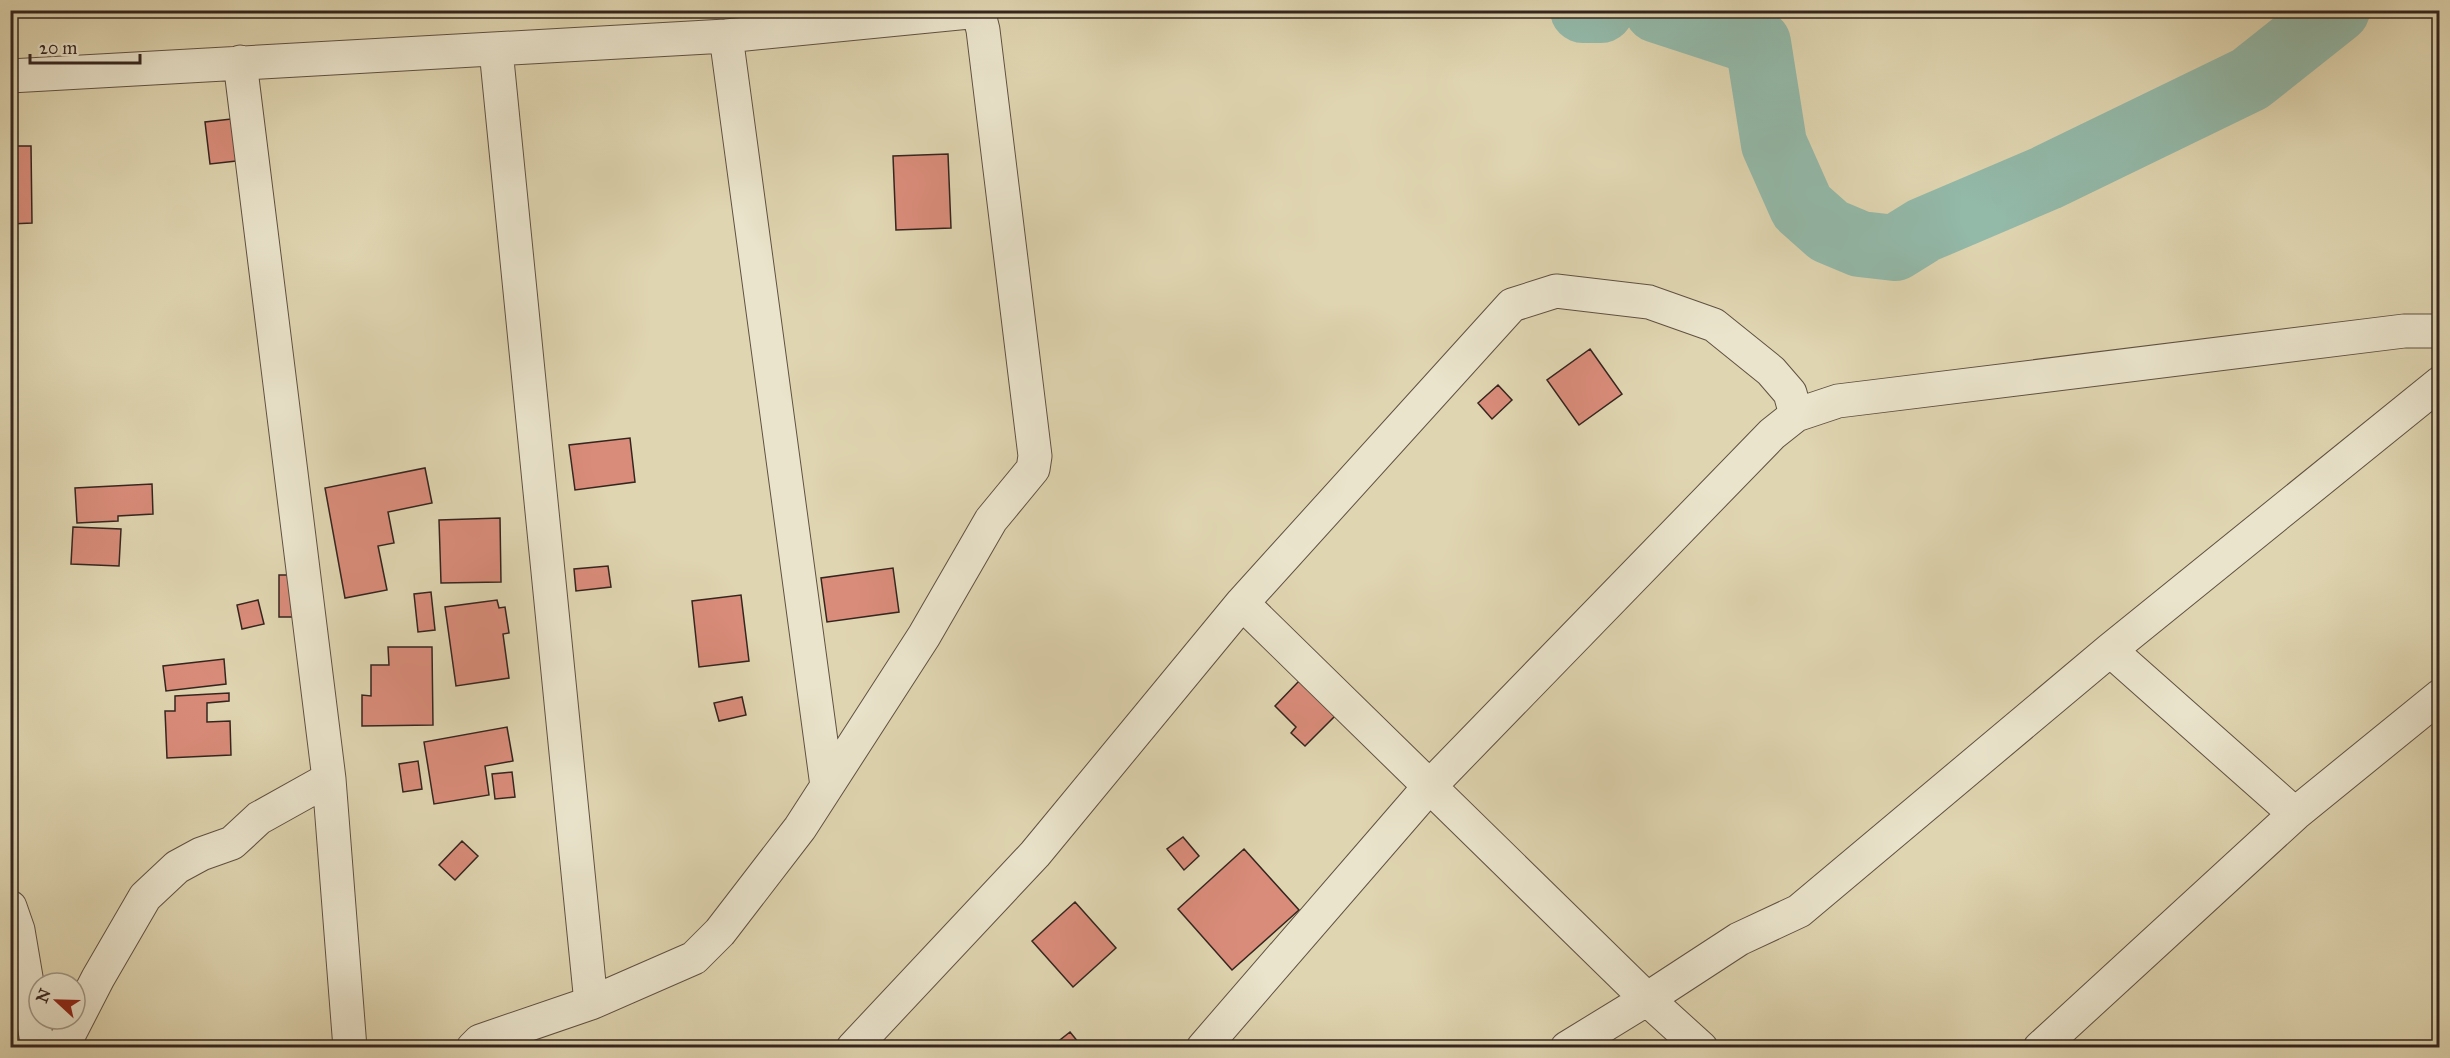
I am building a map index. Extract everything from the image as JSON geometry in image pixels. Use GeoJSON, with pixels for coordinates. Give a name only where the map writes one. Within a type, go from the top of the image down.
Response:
{"type":"FeatureCollection","features":[{"type":"Feature","properties":{"kind":"street"},"geometry":{"type":"LineString","coordinates":[[10,76],[726,36],[969,12],[980,18],[984,30],[1035,456],[1033,469],[991,520],[924,636],[800,828],[720,932],[694,958],[591,1003],[480,1041],[473,1047]]}},
{"type":"Feature","properties":{"kind":"street"},"geometry":{"type":"LineString","coordinates":[[726,36],[827,786]]}},
{"type":"Feature","properties":{"kind":"street"},"geometry":{"type":"LineString","coordinates":[[496,50],[591,1003]]}},
{"type":"Feature","properties":{"kind":"street"},"geometry":{"type":"LineString","coordinates":[[240,62],[329,779],[350,1047]]}},
{"type":"Feature","properties":{"kind":"street"},"geometry":{"type":"LineString","coordinates":[[853,1047],[1035,854],[1242,603],[1512,305],[1556,291],[1649,302],[1714,325],[1771,371],[1790,393],[1796,415]]}},
{"type":"Feature","properties":{"kind":"street"},"geometry":{"type":"LineString","coordinates":[[1203,1047],[1429,787],[1772,434],[1796,415],[1838,401],[2404,331],[2439,332]]}},
{"type":"Feature","properties":{"kind":"street"},"geometry":{"type":"LineString","coordinates":[[1567,1047],[1647,999],[1739,939],[1799,910],[2110,650],[2439,383]]}},
{"type":"Feature","properties":{"kind":"street"},"geometry":{"type":"LineString","coordinates":[[1242,603],[1647,999],[1701,1047]]}},
{"type":"Feature","properties":{"kind":"street"},"geometry":{"type":"LineString","coordinates":[[2110,650],[2295,814]]}},
{"type":"Feature","properties":{"kind":"street"},"geometry":{"type":"LineString","coordinates":[[2040,1047],[2295,814],[2439,696]]}},
{"type":"Feature","properties":{"kind":"street"},"geometry":{"type":"LineString","coordinates":[[62,1047],[98,978],[145,897],[177,867],[201,854],[232,843],[259,818],[329,779]]}},
{"type":"Feature","properties":{"kind":"street"},"geometry":{"type":"LineString","coordinates":[[10,907],[18,930],[38,1047]]}},
{"type":"Feature","properties":{"kind":"building"},"geometry":{"type":"Polygon","coordinates":[[[240,118],[245,160],[210,164],[205,122],[240,118]]]}},
{"type":"Feature","properties":{"kind":"building"},"geometry":{"type":"Polygon","coordinates":[[[10,146],[31,146],[32,223],[10,224],[10,146]]]}},
{"type":"Feature","properties":{"kind":"building"},"geometry":{"type":"Polygon","coordinates":[[[948,154],[951,228],[896,230],[893,156],[948,154]]]}},
{"type":"Feature","properties":{"kind":"building"},"geometry":{"type":"Polygon","coordinates":[[[1590,349],[1622,394],[1579,425],[1547,380],[1590,349]]]}},
{"type":"Feature","properties":{"kind":"building"},"geometry":{"type":"Polygon","coordinates":[[[1498,385],[1512,400],[1492,419],[1478,403],[1498,385]]]}},
{"type":"Feature","properties":{"kind":"building"},"geometry":{"type":"Polygon","coordinates":[[[630,438],[635,482],[575,490],[569,445],[630,438]]]}},
{"type":"Feature","properties":{"kind":"building"},"geometry":{"type":"Polygon","coordinates":[[[425,468],[432,503],[388,512],[394,543],[378,546],[387,590],[345,598],[325,488],[425,468]]]}},
{"type":"Feature","properties":{"kind":"building"},"geometry":{"type":"Polygon","coordinates":[[[152,484],[153,514],[118,516],[118,521],[77,523],[75,488],[152,484]]]}},
{"type":"Feature","properties":{"kind":"building"},"geometry":{"type":"Polygon","coordinates":[[[500,518],[501,582],[441,583],[439,520],[500,518]]]}},
{"type":"Feature","properties":{"kind":"building"},"geometry":{"type":"Polygon","coordinates":[[[73,527],[121,529],[119,566],[71,564],[73,527]]]}},
{"type":"Feature","properties":{"kind":"building"},"geometry":{"type":"Polygon","coordinates":[[[608,566],[611,587],[576,591],[574,569],[608,566]]]}},
{"type":"Feature","properties":{"kind":"building"},"geometry":{"type":"Polygon","coordinates":[[[893,568],[899,612],[827,622],[821,578],[893,568]]]}},
{"type":"Feature","properties":{"kind":"building"},"geometry":{"type":"Polygon","coordinates":[[[279,575],[297,575],[297,617],[279,617],[279,575]]]}},
{"type":"Feature","properties":{"kind":"building"},"geometry":{"type":"Polygon","coordinates":[[[431,592],[435,630],[418,632],[414,594],[431,592]]]}},
{"type":"Feature","properties":{"kind":"building"},"geometry":{"type":"Polygon","coordinates":[[[741,595],[749,661],[699,667],[692,601],[741,595]]]}},
{"type":"Feature","properties":{"kind":"building"},"geometry":{"type":"Polygon","coordinates":[[[258,600],[264,624],[242,629],[237,605],[258,600]]]}},
{"type":"Feature","properties":{"kind":"building"},"geometry":{"type":"Polygon","coordinates":[[[497,600],[499,608],[505,607],[509,633],[503,634],[509,678],[456,686],[445,607],[497,600]]]}},
{"type":"Feature","properties":{"kind":"building"},"geometry":{"type":"Polygon","coordinates":[[[388,647],[432,647],[433,725],[362,726],[362,695],[371,696],[371,665],[389,665],[388,647]]]}},
{"type":"Feature","properties":{"kind":"building"},"geometry":{"type":"Polygon","coordinates":[[[224,659],[226,684],[166,691],[163,666],[224,659]]]}},
{"type":"Feature","properties":{"kind":"building"},"geometry":{"type":"Polygon","coordinates":[[[1299,681],[1335,716],[1305,746],[1291,733],[1296,727],[1275,706],[1299,681]]]}},
{"type":"Feature","properties":{"kind":"building"},"geometry":{"type":"Polygon","coordinates":[[[229,693],[229,701],[207,703],[207,722],[230,721],[231,755],[167,758],[165,711],[175,711],[175,696],[229,693]]]}},
{"type":"Feature","properties":{"kind":"building"},"geometry":{"type":"Polygon","coordinates":[[[742,697],[746,715],[719,721],[714,703],[742,697]]]}},
{"type":"Feature","properties":{"kind":"building"},"geometry":{"type":"Polygon","coordinates":[[[507,727],[513,761],[485,766],[489,795],[434,804],[424,742],[507,727]]]}},
{"type":"Feature","properties":{"kind":"building"},"geometry":{"type":"Polygon","coordinates":[[[418,761],[422,789],[403,792],[399,764],[418,761]]]}},
{"type":"Feature","properties":{"kind":"building"},"geometry":{"type":"Polygon","coordinates":[[[512,772],[515,797],[495,799],[492,774],[512,772]]]}},
{"type":"Feature","properties":{"kind":"building"},"geometry":{"type":"Polygon","coordinates":[[[1183,837],[1199,856],[1184,870],[1167,849],[1183,837]]]}},
{"type":"Feature","properties":{"kind":"building"},"geometry":{"type":"Polygon","coordinates":[[[462,841],[478,856],[455,880],[439,865],[462,841]]]}},
{"type":"Feature","properties":{"kind":"building"},"geometry":{"type":"Polygon","coordinates":[[[1244,849],[1299,910],[1232,970],[1178,909],[1244,849]]]}},
{"type":"Feature","properties":{"kind":"building"},"geometry":{"type":"Polygon","coordinates":[[[1075,902],[1116,948],[1073,987],[1032,941],[1075,902]]]}},
{"type":"Feature","properties":{"kind":"building"},"geometry":{"type":"Polygon","coordinates":[[[1070,1032],[1083,1048],[1058,1048],[1055,1044],[1070,1032]]]}},
{"type":"Feature","properties":{"kind":"waterway"},"geometry":{"type":"LineString","coordinates":[[1583,10],[1601,10]]}},
{"type":"Feature","properties":{"kind":"waterway"},"geometry":{"type":"LineString","coordinates":[[1657,10],[1758,43],[1774,144],[1802,207],[1829,231],[1860,244],[1895,248],[1924,230],[2046,178],[2250,79],[2337,10]]}}]}
